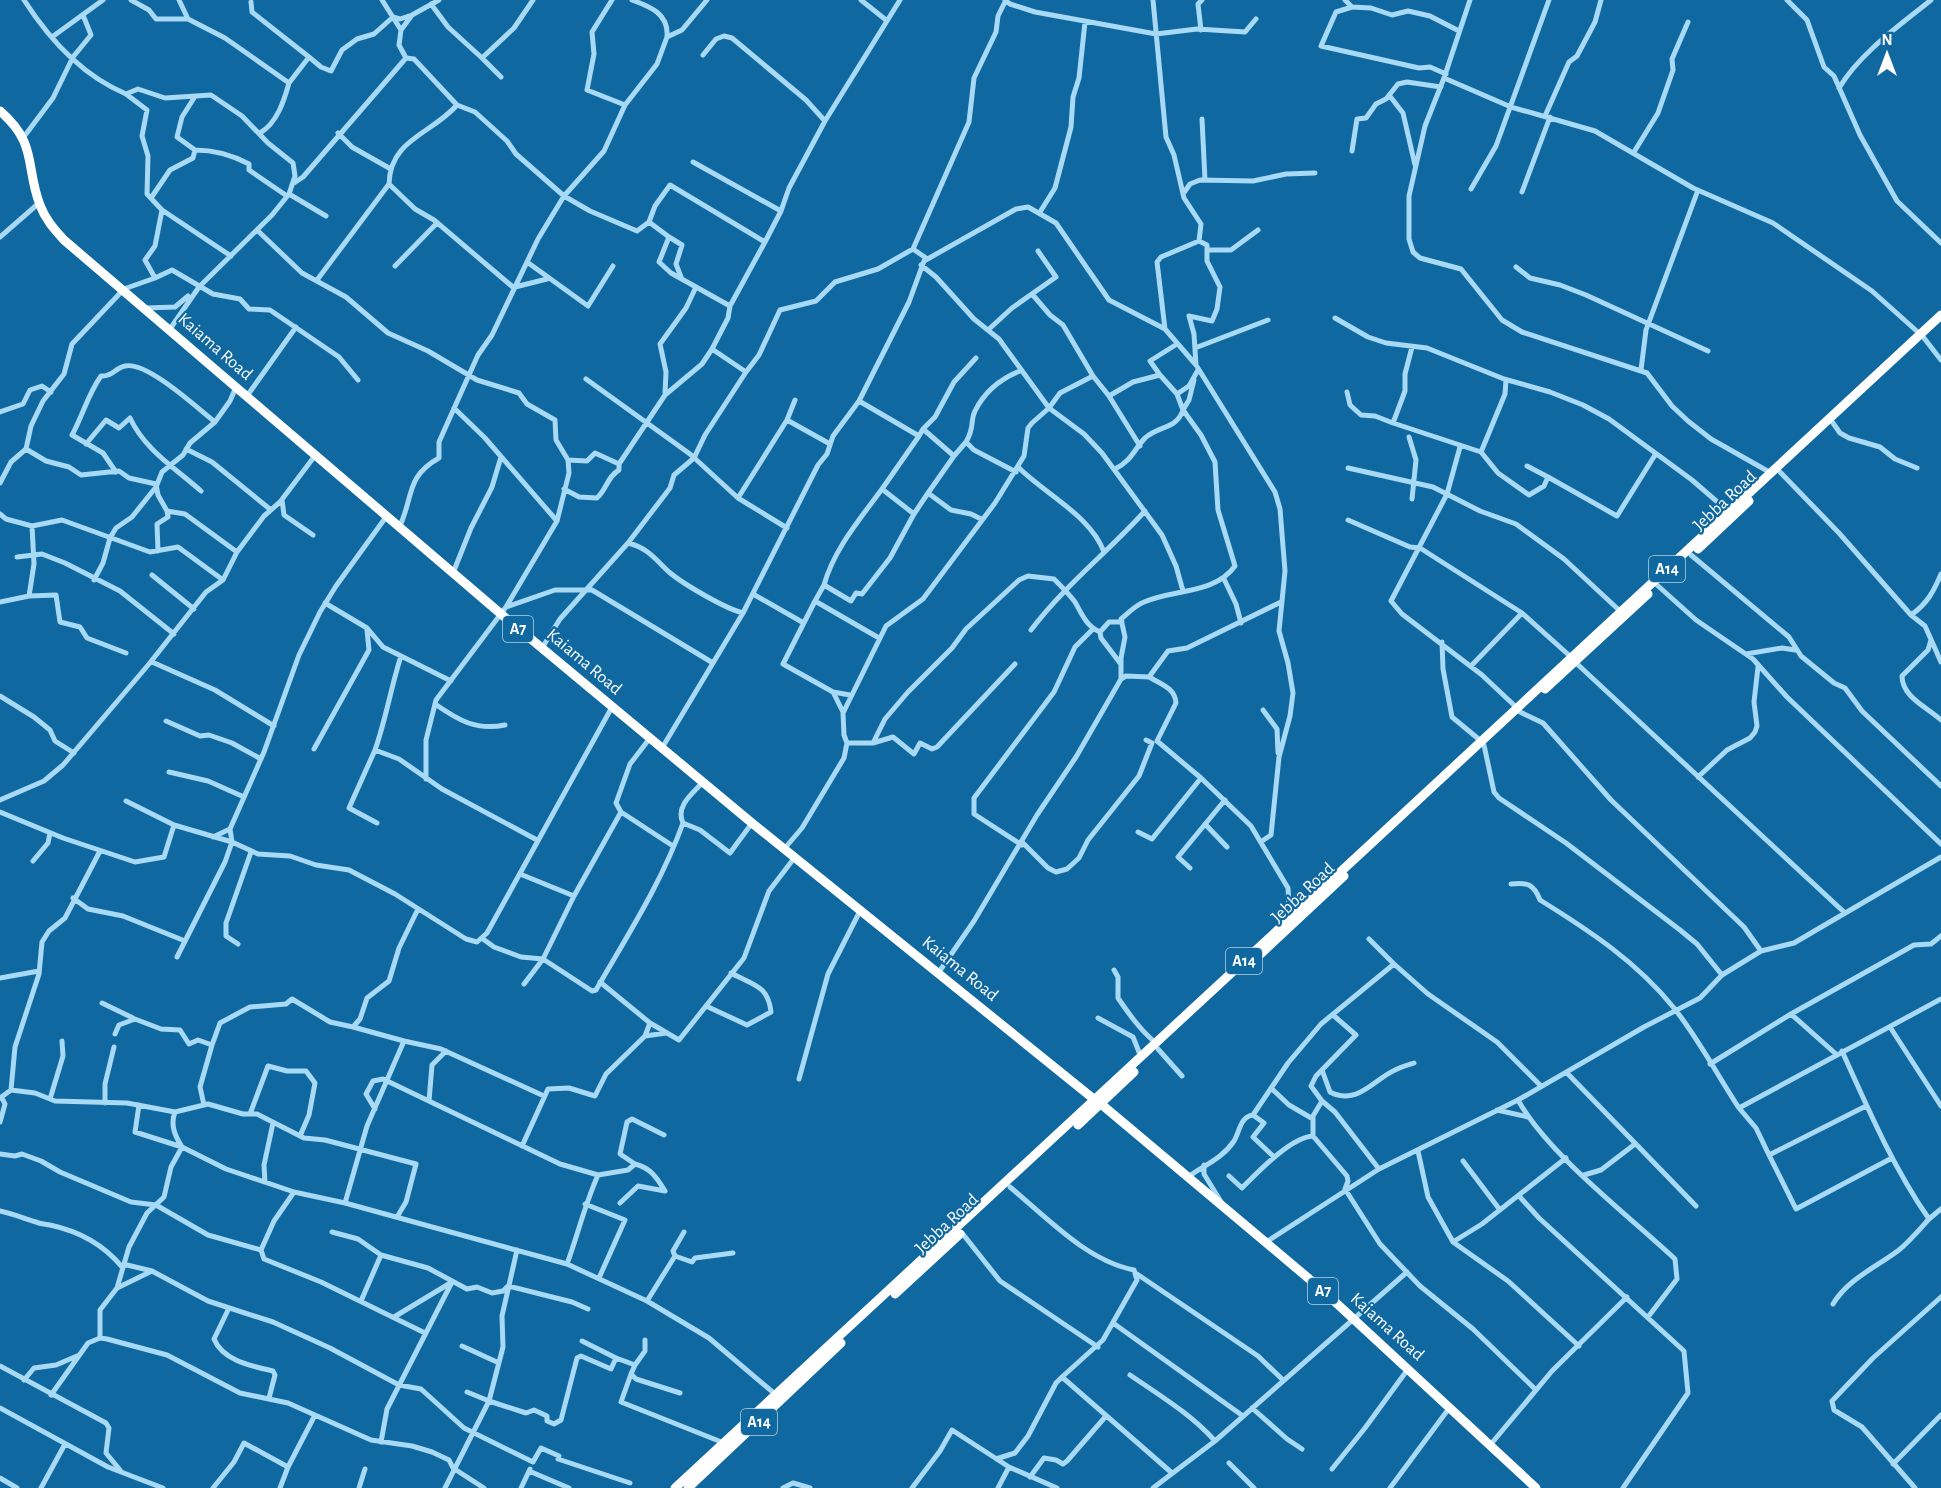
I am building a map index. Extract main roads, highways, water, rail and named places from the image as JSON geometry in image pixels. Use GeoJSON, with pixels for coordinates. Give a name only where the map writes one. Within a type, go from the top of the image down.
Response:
{"type":"FeatureCollection","features":[{"type":"Feature","properties":{"kind":"highway","name":"Kaiama Road"},"geometry":{"type":"LineString","coordinates":[[2,116],[23,138],[32,162],[39,203],[46,218],[64,240],[124,289],[399,528],[453,573],[504,611],[542,648],[612,707],[1098,1102],[1265,1242],[1491,1444],[1536,1488]]}},
{"type":"Feature","properties":{"kind":"highway","name":"Jebba Road"},"geometry":{"type":"LineString","coordinates":[[1573,660],[1620,611],[1729,512],[1833,423],[1941,315]]}},
{"type":"Feature","properties":{"kind":"highway","name":"Jebba Road"},"geometry":{"type":"LineString","coordinates":[[675,1488],[775,1394],[1098,1102],[1141,1057],[1157,1046],[1518,710],[1691,555],[1775,472],[1922,336],[1941,322]]}},
{"type":"Feature","properties":{"kind":"highway","name":"Jebba Road"},"geometry":{"type":"LineString","coordinates":[[688,1488],[962,1233],[1295,914],[1483,743]]}}]}
